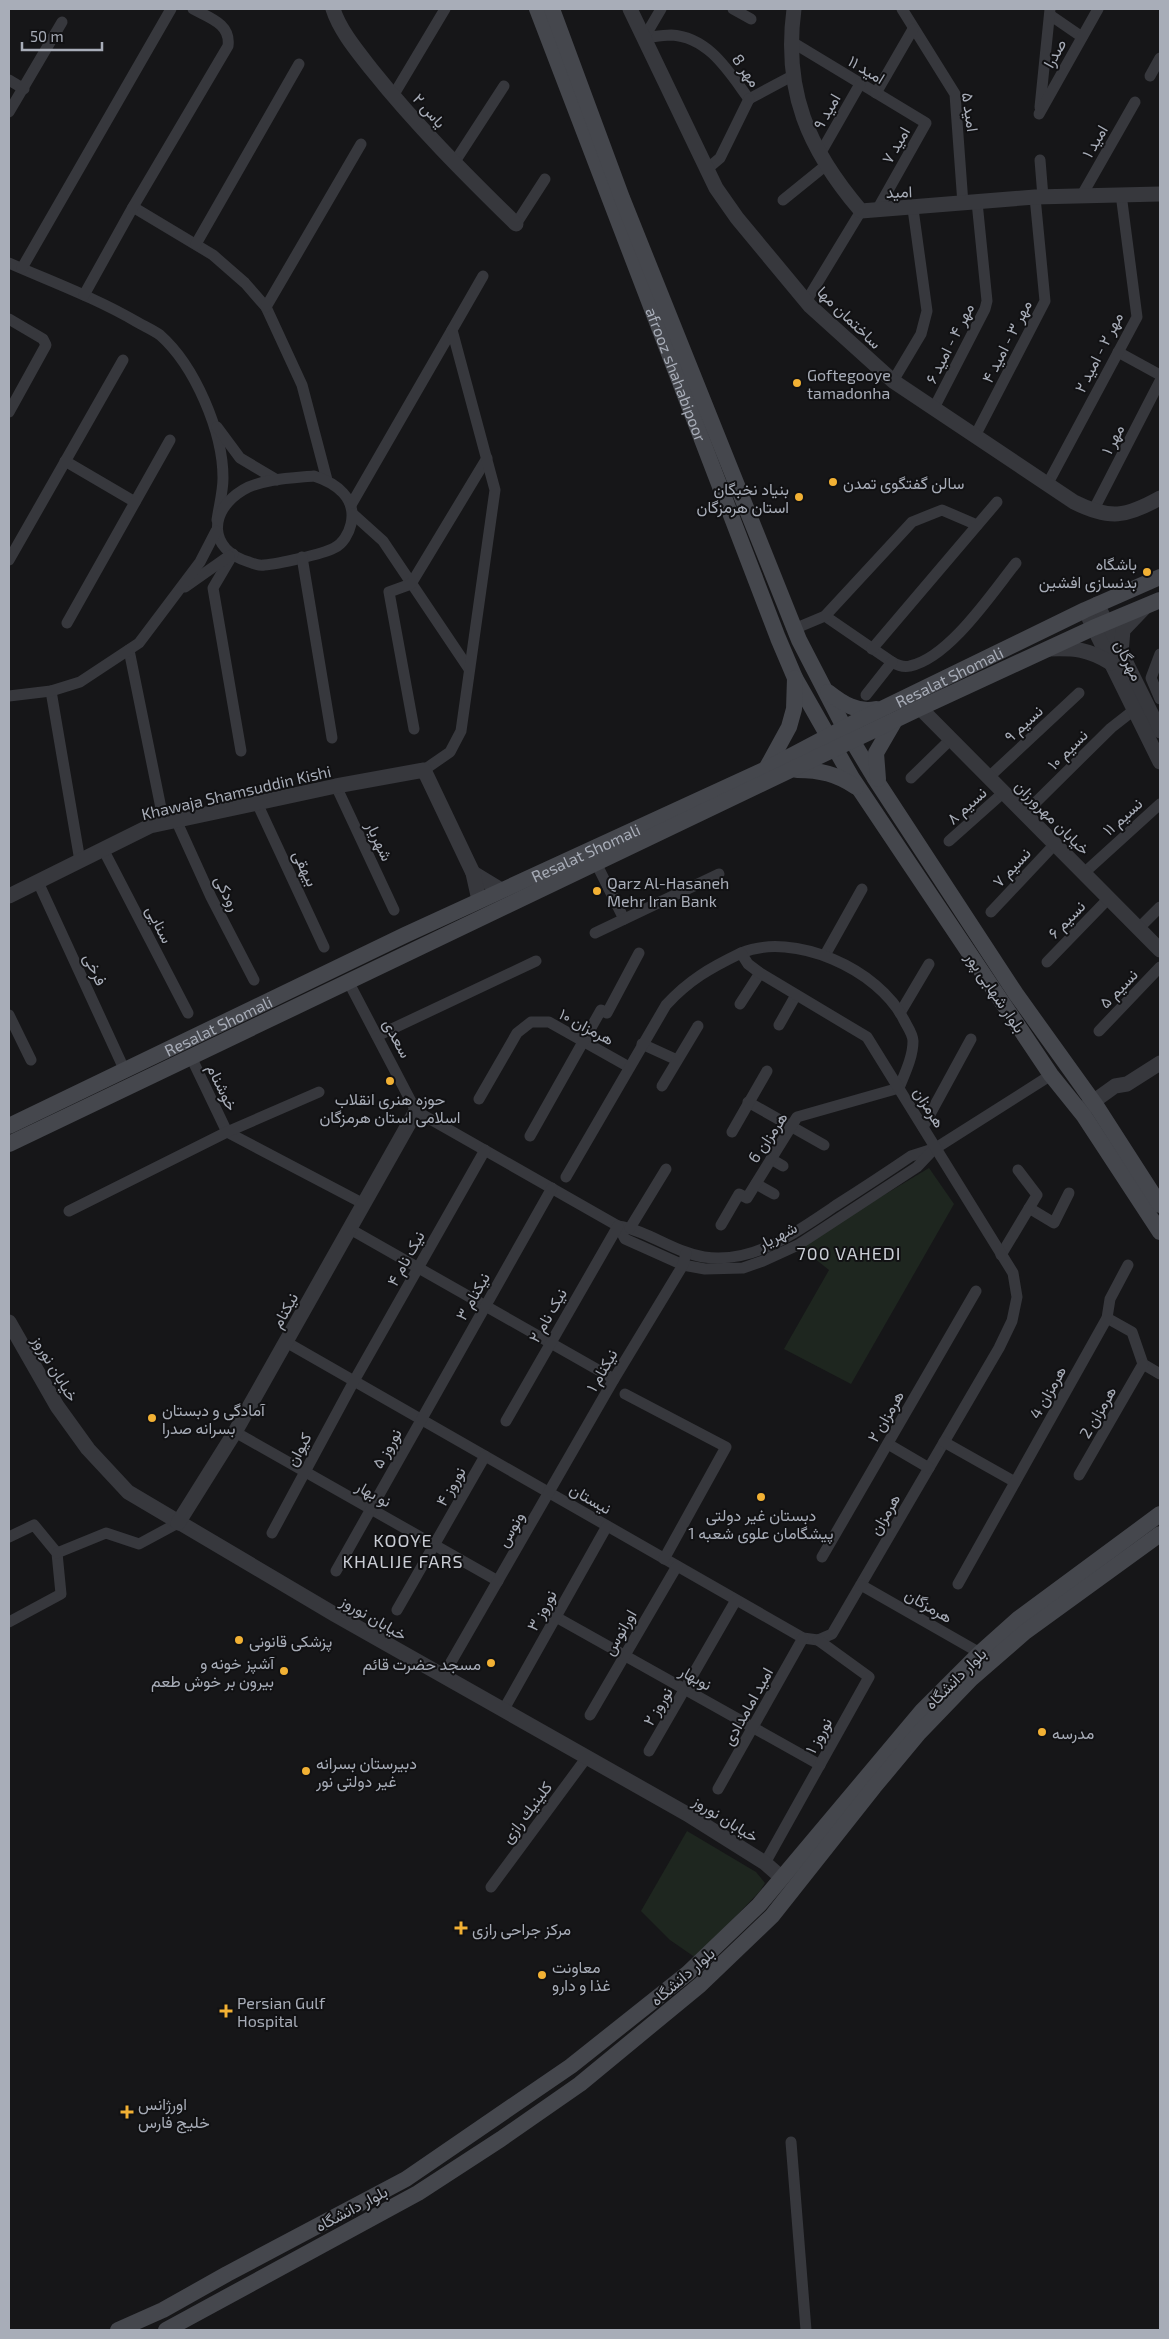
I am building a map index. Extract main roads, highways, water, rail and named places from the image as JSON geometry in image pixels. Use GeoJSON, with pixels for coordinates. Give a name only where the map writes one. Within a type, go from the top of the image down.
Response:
{"type":"FeatureCollection","features":[{"type":"Feature","properties":{"kind":"main road","name":"afrooz shahabipoor"},"geometry":{"type":"LineString","coordinates":[[537,9],[558,46],[622,198],[794,629],[853,742]]}},
{"type":"Feature","properties":{"kind":"main road","name":"afrooz shahabipoor"},"geometry":{"type":"LineString","coordinates":[[552,9],[558,46],[778,638],[795,678],[836,750]]}},
{"type":"Feature","properties":{"kind":"main road","name":"Resalat Shomali"},"geometry":{"type":"LineString","coordinates":[[9,1144],[348,981],[766,769],[827,735],[1091,607],[1160,577]]}},
{"type":"Feature","properties":{"kind":"main road","name":"Resalat Shomali"},"geometry":{"type":"LineString","coordinates":[[9,1126],[479,900],[593,856],[792,770],[1047,649],[1154,602]]}},
{"type":"Feature","properties":{"kind":"main road"},"geometry":{"type":"LineString","coordinates":[[766,769],[789,727],[794,709],[795,678]]}},
{"type":"Feature","properties":{"kind":"main road"},"geometry":{"type":"LineString","coordinates":[[824,688],[846,705],[857,709],[868,711],[883,708]]}},
{"type":"Feature","properties":{"kind":"main road"},"geometry":{"type":"LineString","coordinates":[[881,788],[876,773],[876,753],[895,721]]}},
{"type":"Feature","properties":{"kind":"main road","name":"بلوار شهابی پور"},"geometry":{"type":"LineString","coordinates":[[853,742],[1016,994],[1093,1101],[1160,1205]]}},
{"type":"Feature","properties":{"kind":"main road","name":"بلوار شهابی پور"},"geometry":{"type":"LineString","coordinates":[[836,750],[1051,1075],[1080,1112],[1160,1232]]}},
{"type":"Feature","properties":{"kind":"main road"},"geometry":{"type":"LineString","coordinates":[[792,770],[818,771],[832,774],[844,779],[862,792]]}},
{"type":"Feature","properties":{"kind":"main road"},"geometry":{"type":"LineString","coordinates":[[1051,1075],[1065,1064]]}},
{"type":"Feature","properties":{"kind":"main road","name":"بلوار دانشگاه"},"geometry":{"type":"LineString","coordinates":[[118,2330],[163,2310],[406,2179],[572,2066],[688,1973],[759,1905],[922,1711],[980,1652],[1018,1618],[1160,1514]]}},
{"type":"Feature","properties":{"kind":"main road","name":"بلوار دانشگاه"},"geometry":{"type":"LineString","coordinates":[[166,2330],[418,2193],[501,2139],[588,2078],[700,1985],[772,1916],[881,1779],[919,1734],[971,1679],[1025,1632],[1160,1534]]}},
{"type":"Feature","properties":{"kind":"main road"},"geometry":{"type":"LineString","coordinates":[[227,2274],[234,2292]]}},
{"type":"Feature","properties":{"kind":"place","name":"Goftegooye tamadonha"},"geometry":{"type":"Point","coordinates":[797,383]}},
{"type":"Feature","properties":{"kind":"place","name":"سالن گفتگوی تمدن"},"geometry":{"type":"Point","coordinates":[833,482]}},
{"type":"Feature","properties":{"kind":"place","name":"بنیاد نخبگان استان هرمزگان"},"geometry":{"type":"Point","coordinates":[799,497]}},
{"type":"Feature","properties":{"kind":"place","name":"باشگاه بدنسازی افشین"},"geometry":{"type":"Point","coordinates":[1147,572]}},
{"type":"Feature","properties":{"kind":"place","name":"Qarz Al-Hasaneh Mehr Iran Bank"},"geometry":{"type":"Point","coordinates":[597,891]}},
{"type":"Feature","properties":{"kind":"place","name":"حوزه هنری انقلاب اسلامی استان هرمزگان"},"geometry":{"type":"Point","coordinates":[390,1081]}},
{"type":"Feature","properties":{"kind":"place","name":"آمادگی و دبستان بسرانه صدرا"},"geometry":{"type":"Point","coordinates":[152,1418]}},
{"type":"Feature","properties":{"kind":"place","name":"دبستان غیر دولتی پیشگامان علوی شعبه 1"},"geometry":{"type":"Point","coordinates":[761,1497]}},
{"type":"Feature","properties":{"kind":"place","name":"پزشکی قانونی"},"geometry":{"type":"Point","coordinates":[239,1640]}},
{"type":"Feature","properties":{"kind":"place","name":"مسجد حضرت قائم"},"geometry":{"type":"Point","coordinates":[491,1663]}},
{"type":"Feature","properties":{"kind":"place","name":"آشپز خونه و بیرون بر خوش طعم"},"geometry":{"type":"Point","coordinates":[284,1671]}},
{"type":"Feature","properties":{"kind":"place","name":"مدرسه"},"geometry":{"type":"Point","coordinates":[1042,1732]}},
{"type":"Feature","properties":{"kind":"place","name":"دبیرستان بسرانه غیر دولتی نور"},"geometry":{"type":"Point","coordinates":[306,1771]}},
{"type":"Feature","properties":{"kind":"place","name":"مرکز جراحی رازی"},"geometry":{"type":"Point","coordinates":[461,1928]}},
{"type":"Feature","properties":{"kind":"place","name":"معاونت غذا و دارو"},"geometry":{"type":"Point","coordinates":[542,1975]}},
{"type":"Feature","properties":{"kind":"place","name":"Persian Gulf Hospital"},"geometry":{"type":"Point","coordinates":[226,2011]}},
{"type":"Feature","properties":{"kind":"place","name":"اورژانس خلیج فارس"},"geometry":{"type":"Point","coordinates":[127,2112]}},
{"type":"Feature","properties":{"kind":"district","name":"700 VAHEDI"},"geometry":{"type":"Point","coordinates":[849,1253]}},
{"type":"Feature","properties":{"kind":"district","name":"KOOYE KHALIJE FARS"},"geometry":{"type":"Point","coordinates":[403,1550]}}]}
